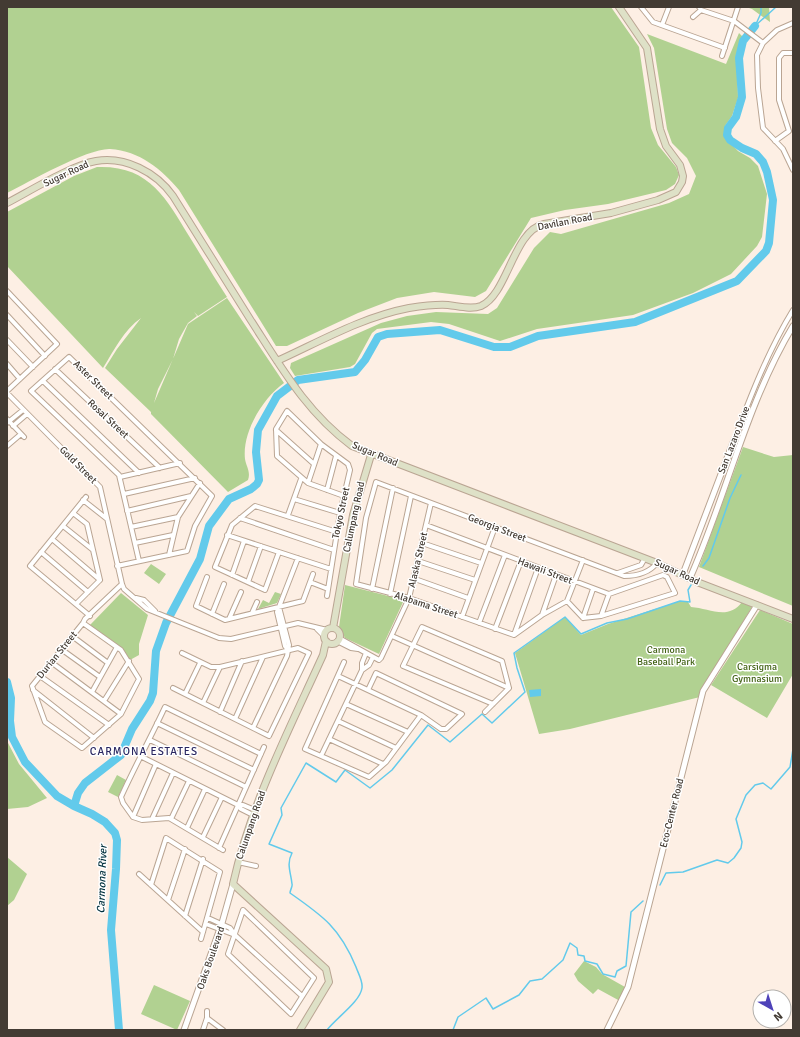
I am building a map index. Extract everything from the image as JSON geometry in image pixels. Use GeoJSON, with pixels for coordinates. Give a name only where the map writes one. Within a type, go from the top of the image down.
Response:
{"type":"FeatureCollection","features":[{"type":"Feature","properties":{"kind":"main road","name":"Davilan Road"},"geometry":{"type":"LineString","coordinates":[[277,361],[348,328],[396,311],[436,305],[470,307],[482,306],[495,293],[518,252],[534,228],[611,213],[658,200],[676,192],[682,182],[682,170],[666,146],[661,133],[647,48],[619,7]]}},
{"type":"Feature","properties":{"kind":"main road","name":"Sugar Road"},"geometry":{"type":"LineString","coordinates":[[7,203],[70,171],[95,161],[106,160],[126,163],[151,174],[163,183],[173,196],[296,390],[326,426],[352,446],[645,558],[690,578],[793,619]]}},
{"type":"Feature","properties":{"kind":"main road","name":"Calumpang Road"},"geometry":{"type":"LineString","coordinates":[[234,884],[238,862],[254,813],[275,760],[323,655],[353,515],[371,454]]}},
{"type":"Feature","properties":{"kind":"main road"},"geometry":{"type":"LineString","coordinates":[[338,632],[338,640],[328,636],[338,632]]}},
{"type":"Feature","properties":{"kind":"main road"},"geometry":{"type":"LineString","coordinates":[[234,884],[326,969],[329,982],[300,1030]]}},
{"type":"Feature","properties":{"kind":"street"},"geometry":{"type":"LineString","coordinates":[[641,7],[650,21],[725,48]]}},
{"type":"Feature","properties":{"kind":"street"},"geometry":{"type":"LineString","coordinates":[[662,25],[669,7]]}},
{"type":"Feature","properties":{"kind":"street"},"geometry":{"type":"LineString","coordinates":[[722,56],[738,7]]}},
{"type":"Feature","properties":{"kind":"street"},"geometry":{"type":"LineString","coordinates":[[693,17],[700,8],[734,21],[763,43]]}},
{"type":"Feature","properties":{"kind":"street"},"geometry":{"type":"LineString","coordinates":[[793,23],[777,30],[763,43],[757,55],[758,88],[763,128],[790,157],[793,170]]}},
{"type":"Feature","properties":{"kind":"street"},"geometry":{"type":"LineString","coordinates":[[775,140],[789,130],[779,100],[779,58],[783,53],[793,53]]}},
{"type":"Feature","properties":{"kind":"street"},"geometry":{"type":"LineString","coordinates":[[7,291],[57,344],[7,392]]}},
{"type":"Feature","properties":{"kind":"street","name":"San Lazaro Drive"},"geometry":{"type":"LineString","coordinates":[[683,574],[755,383],[777,336],[793,310]]}},
{"type":"Feature","properties":{"kind":"street"},"geometry":{"type":"LineString","coordinates":[[7,315],[45,356]]}},
{"type":"Feature","properties":{"kind":"street","name":"San Lazaro Drive"},"geometry":{"type":"LineString","coordinates":[[690,578],[748,421],[780,347],[793,326]]}},
{"type":"Feature","properties":{"kind":"street"},"geometry":{"type":"LineString","coordinates":[[7,340],[33,367]]}},
{"type":"Feature","properties":{"kind":"street","name":"Aster Street"},"geometry":{"type":"LineString","coordinates":[[118,566],[187,551],[195,526],[211,500],[211,494],[68,357],[31,391],[120,477]]}},
{"type":"Feature","properties":{"kind":"street"},"geometry":{"type":"LineString","coordinates":[[7,364],[20,379]]}},
{"type":"Feature","properties":{"kind":"street","name":"Rosal Street"},"geometry":{"type":"LineString","coordinates":[[55,369],[160,468]]}},
{"type":"Feature","properties":{"kind":"street"},"geometry":{"type":"LineString","coordinates":[[43,380],[139,473]]}},
{"type":"Feature","properties":{"kind":"street","name":"Gold Street"},"geometry":{"type":"LineString","coordinates":[[7,392],[23,410],[97,482],[100,487],[122,584]]}},
{"type":"Feature","properties":{"kind":"street"},"geometry":{"type":"LineString","coordinates":[[7,446],[22,436],[8,421],[23,410]]}},
{"type":"Feature","properties":{"kind":"street","name":"Tokyo Street"},"geometry":{"type":"LineString","coordinates":[[276,429],[287,411],[321,444],[348,464],[350,470],[350,477],[340,513],[327,596]]}},
{"type":"Feature","properties":{"kind":"street"},"geometry":{"type":"LineString","coordinates":[[13,426],[27,414]]}},
{"type":"Feature","properties":{"kind":"street"},"geometry":{"type":"LineString","coordinates":[[276,429],[314,464]]}},
{"type":"Feature","properties":{"kind":"street"},"geometry":{"type":"LineString","coordinates":[[276,429],[278,456],[301,479],[344,496]]}},
{"type":"Feature","properties":{"kind":"street"},"geometry":{"type":"LineString","coordinates":[[308,483],[321,444]]}},
{"type":"Feature","properties":{"kind":"street"},"geometry":{"type":"LineString","coordinates":[[327,490],[336,456]]}},
{"type":"Feature","properties":{"kind":"street"},"geometry":{"type":"LineString","coordinates":[[139,561],[120,477],[180,464]]}},
{"type":"Feature","properties":{"kind":"street"},"geometry":{"type":"LineString","coordinates":[[124,494],[195,478]]}},
{"type":"Feature","properties":{"kind":"street"},"geometry":{"type":"LineString","coordinates":[[288,515],[301,479]]}},
{"type":"Feature","properties":{"kind":"street","name":"Georgia Street"},"geometry":{"type":"LineString","coordinates":[[376,482],[624,576],[646,572],[657,563]]}},
{"type":"Feature","properties":{"kind":"street","name":"Alabama Street"},"geometry":{"type":"LineString","coordinates":[[376,482],[366,518],[355,582],[358,586],[409,598],[514,635]]}},
{"type":"Feature","properties":{"kind":"street"},"geometry":{"type":"LineString","coordinates":[[169,555],[178,517],[200,483]]}},
{"type":"Feature","properties":{"kind":"street"},"geometry":{"type":"LineString","coordinates":[[372,589],[394,488]]}},
{"type":"Feature","properties":{"kind":"street"},"geometry":{"type":"LineString","coordinates":[[127,511],[191,496]]}},
{"type":"Feature","properties":{"kind":"street"},"geometry":{"type":"LineString","coordinates":[[390,594],[412,496]]}},
{"type":"Feature","properties":{"kind":"street"},"geometry":{"type":"LineString","coordinates":[[90,616],[30,566],[85,498],[107,519]]}},
{"type":"Feature","properties":{"kind":"street"},"geometry":{"type":"LineString","coordinates":[[294,499],[340,513]]}},
{"type":"Feature","properties":{"kind":"street","name":"Alaska Street"},"geometry":{"type":"LineString","coordinates":[[373,657],[380,660],[409,598],[415,579],[431,502]]}},
{"type":"Feature","properties":{"kind":"street"},"geometry":{"type":"LineString","coordinates":[[279,552],[265,590],[215,567],[232,525],[255,506],[288,515],[337,532]]}},
{"type":"Feature","properties":{"kind":"street"},"geometry":{"type":"LineString","coordinates":[[73,513],[87,524],[100,580]]}},
{"type":"Feature","properties":{"kind":"street"},"geometry":{"type":"LineString","coordinates":[[131,526],[178,517]]}},
{"type":"Feature","properties":{"kind":"street"},"geometry":{"type":"LineString","coordinates":[[240,518],[334,550]]}},
{"type":"Feature","properties":{"kind":"street","name":"Hawaii Street"},"geometry":{"type":"LineString","coordinates":[[426,525],[609,594]]}},
{"type":"Feature","properties":{"kind":"street"},"geometry":{"type":"LineString","coordinates":[[63,526],[94,550]]}},
{"type":"Feature","properties":{"kind":"street"},"geometry":{"type":"LineString","coordinates":[[462,617],[495,527]]}},
{"type":"Feature","properties":{"kind":"street"},"geometry":{"type":"LineString","coordinates":[[135,543],[173,535]]}},
{"type":"Feature","properties":{"kind":"street"},"geometry":{"type":"LineString","coordinates":[[227,535],[331,569]]}},
{"type":"Feature","properties":{"kind":"street"},"geometry":{"type":"LineString","coordinates":[[52,539],[100,580]]}},
{"type":"Feature","properties":{"kind":"street"},"geometry":{"type":"LineString","coordinates":[[232,575],[244,541]]}},
{"type":"Feature","properties":{"kind":"street"},"geometry":{"type":"LineString","coordinates":[[422,543],[481,563]]}},
{"type":"Feature","properties":{"kind":"street"},"geometry":{"type":"LineString","coordinates":[[248,582],[261,546]]}},
{"type":"Feature","properties":{"kind":"street"},"geometry":{"type":"LineString","coordinates":[[41,552],[88,592]]}},
{"type":"Feature","properties":{"kind":"street"},"geometry":{"type":"LineString","coordinates":[[479,623],[504,555]]}},
{"type":"Feature","properties":{"kind":"street"},"geometry":{"type":"LineString","coordinates":[[253,728],[287,656],[289,645],[279,607],[298,558]]}},
{"type":"Feature","properties":{"kind":"street"},"geometry":{"type":"LineString","coordinates":[[618,574],[641,565],[645,558]]}},
{"type":"Feature","properties":{"kind":"street"},"geometry":{"type":"LineString","coordinates":[[514,635],[542,615],[567,601],[583,560]]}},
{"type":"Feature","properties":{"kind":"street"},"geometry":{"type":"LineString","coordinates":[[418,561],[475,580]]}},
{"type":"Feature","properties":{"kind":"street"},"geometry":{"type":"LineString","coordinates":[[496,629],[521,561]]}},
{"type":"Feature","properties":{"kind":"street"},"geometry":{"type":"LineString","coordinates":[[514,635],[538,568]]}},
{"type":"Feature","properties":{"kind":"street"},"geometry":{"type":"LineString","coordinates":[[632,568],[634,574]]}},
{"type":"Feature","properties":{"kind":"street"},"geometry":{"type":"LineString","coordinates":[[207,577],[196,606],[225,620],[303,601],[313,574]]}},
{"type":"Feature","properties":{"kind":"street"},"geometry":{"type":"LineString","coordinates":[[542,615],[556,575]]}},
{"type":"Feature","properties":{"kind":"street"},"geometry":{"type":"LineString","coordinates":[[583,618],[601,616],[675,593],[663,575],[609,594],[601,616]]}},
{"type":"Feature","properties":{"kind":"street"},"geometry":{"type":"LineString","coordinates":[[415,579],[468,598]]}},
{"type":"Feature","properties":{"kind":"street"},"geometry":{"type":"LineString","coordinates":[[76,604],[100,580]]}},
{"type":"Feature","properties":{"kind":"street"},"geometry":{"type":"LineString","coordinates":[[310,582],[328,589]]}},
{"type":"Feature","properties":{"kind":"street"},"geometry":{"type":"LineString","coordinates":[[122,584],[124,589],[135,597],[144,600],[157,612],[180,623],[226,639],[302,623],[313,626],[328,636]]}},
{"type":"Feature","properties":{"kind":"street","name":"Durian Street"},"geometry":{"type":"LineString","coordinates":[[122,584],[83,623],[32,686],[45,722],[82,748],[121,714],[139,679],[129,660]]}},
{"type":"Feature","properties":{"kind":"street"},"geometry":{"type":"LineString","coordinates":[[212,614],[224,584]]}},
{"type":"Feature","properties":{"kind":"street"},"geometry":{"type":"LineString","coordinates":[[583,618],[593,589]]}},
{"type":"Feature","properties":{"kind":"street"},"geometry":{"type":"LineString","coordinates":[[229,619],[241,592]]}},
{"type":"Feature","properties":{"kind":"street"},"geometry":{"type":"LineString","coordinates":[[567,601],[583,618]]}},
{"type":"Feature","properties":{"kind":"street"},"geometry":{"type":"LineString","coordinates":[[252,613],[257,602]]}},
{"type":"Feature","properties":{"kind":"street","name":"Eco-Center Road"},"geometry":{"type":"LineString","coordinates":[[607,1030],[628,987],[703,691],[757,605]]}},
{"type":"Feature","properties":{"kind":"street"},"geometry":{"type":"LineString","coordinates":[[83,623],[117,647],[129,660],[104,701]]}},
{"type":"Feature","properties":{"kind":"street"},"geometry":{"type":"LineString","coordinates":[[493,704],[403,666],[422,627],[502,661],[509,688]]}},
{"type":"Feature","properties":{"kind":"street"},"geometry":{"type":"LineString","coordinates":[[72,636],[108,663]]}},
{"type":"Feature","properties":{"kind":"street"},"geometry":{"type":"LineString","coordinates":[[392,636],[509,688]]}},
{"type":"Feature","properties":{"kind":"street"},"geometry":{"type":"LineString","coordinates":[[338,640],[373,657],[369,665],[362,670]]}},
{"type":"Feature","properties":{"kind":"street"},"geometry":{"type":"LineString","coordinates":[[92,692],[117,647]]}},
{"type":"Feature","properties":{"kind":"street"},"geometry":{"type":"LineString","coordinates":[[173,688],[269,736],[309,652],[298,648],[220,667],[210,667],[182,653]]}},
{"type":"Feature","properties":{"kind":"street"},"geometry":{"type":"LineString","coordinates":[[61,649],[100,677]]}},
{"type":"Feature","properties":{"kind":"street"},"geometry":{"type":"LineString","coordinates":[[321,756],[362,670],[362,663],[366,653]]}},
{"type":"Feature","properties":{"kind":"street"},"geometry":{"type":"LineString","coordinates":[[235,719],[264,657]]}},
{"type":"Feature","properties":{"kind":"street"},"geometry":{"type":"LineString","coordinates":[[220,712],[242,661]]}},
{"type":"Feature","properties":{"kind":"street"},"geometry":{"type":"LineString","coordinates":[[51,662],[121,714]]}},
{"type":"Feature","properties":{"kind":"street"},"geometry":{"type":"LineString","coordinates":[[344,662],[305,749],[369,777],[383,764],[421,715]]}},
{"type":"Feature","properties":{"kind":"street"},"geometry":{"type":"LineString","coordinates":[[185,694],[200,663]]}},
{"type":"Feature","properties":{"kind":"street"},"geometry":{"type":"LineString","coordinates":[[203,703],[220,667]]}},
{"type":"Feature","properties":{"kind":"street"},"geometry":{"type":"LineString","coordinates":[[338,676],[421,715],[441,729],[446,729],[462,714],[376,673],[368,690]]}},
{"type":"Feature","properties":{"kind":"street"},"geometry":{"type":"LineString","coordinates":[[40,676],[109,725]]}},
{"type":"Feature","properties":{"kind":"street"},"geometry":{"type":"LineString","coordinates":[[485,712],[509,688]]}},
{"type":"Feature","properties":{"kind":"street"},"geometry":{"type":"LineString","coordinates":[[33,690],[94,738]]}},
{"type":"Feature","properties":{"kind":"street"},"geometry":{"type":"LineString","coordinates":[[346,704],[408,732]]}},
{"type":"Feature","properties":{"kind":"street"},"geometry":{"type":"LineString","coordinates":[[261,754],[165,707],[121,797],[123,803],[133,817],[142,820],[171,820],[188,828],[221,849],[238,805],[254,770],[261,754],[264,747]]}},
{"type":"Feature","properties":{"kind":"street"},"geometry":{"type":"LineString","coordinates":[[338,721],[396,748]]}},
{"type":"Feature","properties":{"kind":"street"},"geometry":{"type":"LineString","coordinates":[[158,724],[254,770]]}},
{"type":"Feature","properties":{"kind":"street"},"geometry":{"type":"LineString","coordinates":[[329,739],[383,764]]}},
{"type":"Feature","properties":{"kind":"street"},"geometry":{"type":"LineString","coordinates":[[150,740],[246,787]]}},
{"type":"Feature","properties":{"kind":"street"},"geometry":{"type":"LineString","coordinates":[[140,756],[238,805],[243,805],[254,813]]}},
{"type":"Feature","properties":{"kind":"street"},"geometry":{"type":"LineString","coordinates":[[133,817],[156,764]]}},
{"type":"Feature","properties":{"kind":"street"},"geometry":{"type":"LineString","coordinates":[[152,819],[173,773]]}},
{"type":"Feature","properties":{"kind":"street"},"geometry":{"type":"LineString","coordinates":[[171,820],[189,781]]}},
{"type":"Feature","properties":{"kind":"street"},"geometry":{"type":"LineString","coordinates":[[188,828],[205,789]]}},
{"type":"Feature","properties":{"kind":"street"},"geometry":{"type":"LineString","coordinates":[[203,837],[222,797]]}},
{"type":"Feature","properties":{"kind":"street"},"geometry":{"type":"LineString","coordinates":[[152,885],[166,838],[203,859],[220,872],[201,939]]}},
{"type":"Feature","properties":{"kind":"street"},"geometry":{"type":"LineString","coordinates":[[168,900],[185,849]]}},
{"type":"Feature","properties":{"kind":"street"},"geometry":{"type":"LineString","coordinates":[[185,916],[203,859]]}},
{"type":"Feature","properties":{"kind":"street"},"geometry":{"type":"LineString","coordinates":[[238,862],[256,866]]}},
{"type":"Feature","properties":{"kind":"street"},"geometry":{"type":"LineString","coordinates":[[139,874],[203,932]]}},
{"type":"Feature","properties":{"kind":"street","name":"Oaks Boulevard"},"geometry":{"type":"LineString","coordinates":[[184,1030],[222,926],[234,884]]}},
{"type":"Feature","properties":{"kind":"street"},"geometry":{"type":"LineString","coordinates":[[243,910],[314,978],[291,1014],[228,954],[235,935],[243,910]]}},
{"type":"Feature","properties":{"kind":"street"},"geometry":{"type":"LineString","coordinates":[[208,918],[222,926],[234,930],[235,935],[302,996]]}},
{"type":"Feature","properties":{"kind":"street"},"geometry":{"type":"LineString","coordinates":[[206,924],[222,926]]}},
{"type":"Feature","properties":{"kind":"street"},"geometry":{"type":"LineString","coordinates":[[203,1030],[207,1018],[207,1011]]}},
{"type":"Feature","properties":{"kind":"street"},"geometry":{"type":"LineString","coordinates":[[207,1018],[223,1030]]}},
{"type":"Feature","properties":{"kind":"green space"},"geometry":{"type":"Polygon","coordinates":[[[7,7],[611,7],[639,47],[651,128],[658,145],[676,167],[679,175],[675,184],[666,190],[608,204],[565,210],[531,218],[486,291],[475,297],[434,292],[397,298],[358,313],[287,346],[276,346],[179,190],[165,175],[149,162],[121,150],[100,150],[58,166],[7,193],[7,7]]]}},
{"type":"Feature","properties":{"kind":"green space"},"geometry":{"type":"Polygon","coordinates":[[[746,7],[769,7],[770,22],[752,9],[746,7]]]}},
{"type":"Feature","properties":{"kind":"green space"},"geometry":{"type":"Polygon","coordinates":[[[739,33],[744,38],[737,57],[738,98],[732,116],[725,126],[724,136],[738,151],[750,158],[758,166],[767,194],[762,237],[757,246],[731,274],[693,293],[633,315],[537,329],[500,341],[449,324],[431,322],[377,329],[372,333],[355,364],[350,367],[295,376],[290,368],[291,363],[381,323],[407,316],[436,312],[488,314],[497,308],[534,248],[550,232],[561,234],[669,203],[689,194],[696,176],[687,158],[672,143],[667,129],[654,48],[647,34],[726,64],[739,33]]]}},
{"type":"Feature","properties":{"kind":"green space"},"geometry":{"type":"Polygon","coordinates":[[[97,167],[115,168],[130,172],[143,178],[154,186],[172,209],[227,297],[198,316],[194,312],[197,316],[188,323],[179,339],[173,359],[188,324],[227,298],[284,383],[269,397],[250,427],[245,449],[245,459],[249,474],[248,480],[228,492],[151,414],[151,412],[105,368],[117,349],[141,318],[124,334],[103,368],[7,266],[7,212],[74,176],[97,167]],[[173,360],[158,389],[154,403],[173,360]]]}},
{"type":"Feature","properties":{"kind":"green space"},"geometry":{"type":"Polygon","coordinates":[[[743,447],[774,457],[793,455],[793,606],[699,567],[743,447]]]}},
{"type":"Feature","properties":{"kind":"green space"},"geometry":{"type":"Polygon","coordinates":[[[151,564],[166,574],[159,584],[144,573],[151,564]]]}},
{"type":"Feature","properties":{"kind":"green space"},"geometry":{"type":"Polygon","coordinates":[[[345,585],[404,600],[379,654],[345,638],[339,627],[345,585]]]}},
{"type":"Feature","properties":{"kind":"green space"},"geometry":{"type":"Polygon","coordinates":[[[275,592],[281,594],[277,603],[258,609],[263,600],[269,603],[275,592]]]}},
{"type":"Feature","properties":{"kind":"green space"},"geometry":{"type":"Polygon","coordinates":[[[121,593],[148,615],[139,644],[139,655],[130,660],[124,651],[90,625],[121,593]]]}},
{"type":"Feature","properties":{"kind":"green space","name":"Carmona Baseball Park"},"geometry":{"type":"Polygon","coordinates":[[[680,601],[688,602],[691,607],[718,612],[731,611],[737,608],[742,602],[752,607],[702,690],[700,697],[570,729],[539,734],[515,653],[565,617],[581,635],[608,624],[680,601]]]}},
{"type":"Feature","properties":{"kind":"green space","name":"Carsigma Gymnasium"},"geometry":{"type":"Polygon","coordinates":[[[760,610],[793,624],[793,674],[767,718],[711,685],[760,610]]]}},
{"type":"Feature","properties":{"kind":"green space"},"geometry":{"type":"Polygon","coordinates":[[[7,741],[19,764],[47,798],[28,807],[7,809],[7,741]]]}},
{"type":"Feature","properties":{"kind":"green space"},"geometry":{"type":"Polygon","coordinates":[[[117,775],[126,780],[118,797],[108,792],[117,775]]]}},
{"type":"Feature","properties":{"kind":"green space"},"geometry":{"type":"Polygon","coordinates":[[[7,857],[27,874],[14,900],[7,906],[7,857]]]}},
{"type":"Feature","properties":{"kind":"green space"},"geometry":{"type":"Polygon","coordinates":[[[584,961],[596,967],[602,974],[625,987],[620,1001],[598,989],[593,994],[578,981],[574,974],[584,961]]]}},
{"type":"Feature","properties":{"kind":"green space"},"geometry":{"type":"Polygon","coordinates":[[[154,985],[190,1001],[177,1030],[141,1014],[154,985]]]}},
{"type":"Feature","properties":{"kind":"water"},"geometry":{"type":"Polygon","coordinates":[[[541,689],[541,696],[530,697],[529,690],[541,689]]]}},
{"type":"Feature","properties":{"kind":"waterway"},"geometry":{"type":"LineString","coordinates":[[756,24],[761,13],[761,7]]}},
{"type":"Feature","properties":{"kind":"waterway"},"geometry":{"type":"LineString","coordinates":[[755,26],[776,7]]}},
{"type":"Feature","properties":{"kind":"waterway"},"geometry":{"type":"LineString","coordinates":[[74,806],[78,793],[85,783],[121,755],[132,729],[150,701],[153,693],[156,651],[166,623],[200,559],[209,526],[229,499],[251,489],[259,480],[256,452],[258,430],[277,396],[298,380],[355,372],[365,360],[378,337],[387,334],[440,330],[494,347],[510,347],[538,336],[635,322],[737,281],[766,251],[769,243],[773,200],[767,172],[763,162],[756,154],[742,148],[730,140],[727,135],[728,128],[736,117],[742,97],[739,58],[743,41],[755,26]]}},
{"type":"Feature","properties":{"kind":"waterway"},"geometry":{"type":"LineString","coordinates":[[703,566],[709,558],[730,498],[741,475]]}},
{"type":"Feature","properties":{"kind":"waterway"},"geometry":{"type":"LineString","coordinates":[[327,1030],[357,999],[362,988],[361,980],[344,942],[337,933],[321,916],[290,893],[292,885],[289,861],[292,853],[269,844],[282,815],[281,808],[306,763],[336,782],[345,770],[370,788],[392,770],[428,725],[450,742],[482,714],[492,723],[525,692],[514,653],[565,617],[581,634],[607,623],[627,619],[680,601],[690,602],[688,590],[691,585]]}},
{"type":"Feature","properties":{"kind":"waterway","name":"Carmona River"},"geometry":{"type":"LineString","coordinates":[[7,682],[11,698],[10,721],[12,737],[25,762],[57,796],[105,822],[115,833],[117,840],[116,869],[111,930],[119,1030]]}},
{"type":"Feature","properties":{"kind":"waterway"},"geometry":{"type":"LineString","coordinates":[[660,885],[666,873],[683,872],[717,860],[728,863],[734,858],[741,848],[742,842],[736,819],[746,795],[755,785],[763,783],[771,789],[790,767],[793,749]]}},
{"type":"Feature","properties":{"kind":"waterway"},"geometry":{"type":"LineString","coordinates":[[453,1030],[458,1017],[486,998],[493,1009],[519,995],[530,981],[542,979],[563,960],[570,943],[577,948],[578,955],[584,956],[585,961],[597,964],[603,974],[615,977],[617,971],[626,966],[631,912],[643,901]]}},
{"type":"Feature","properties":{"kind":"district","name":"CARMONA ESTATES"},"geometry":{"type":"Point","coordinates":[144,751]}}]}
